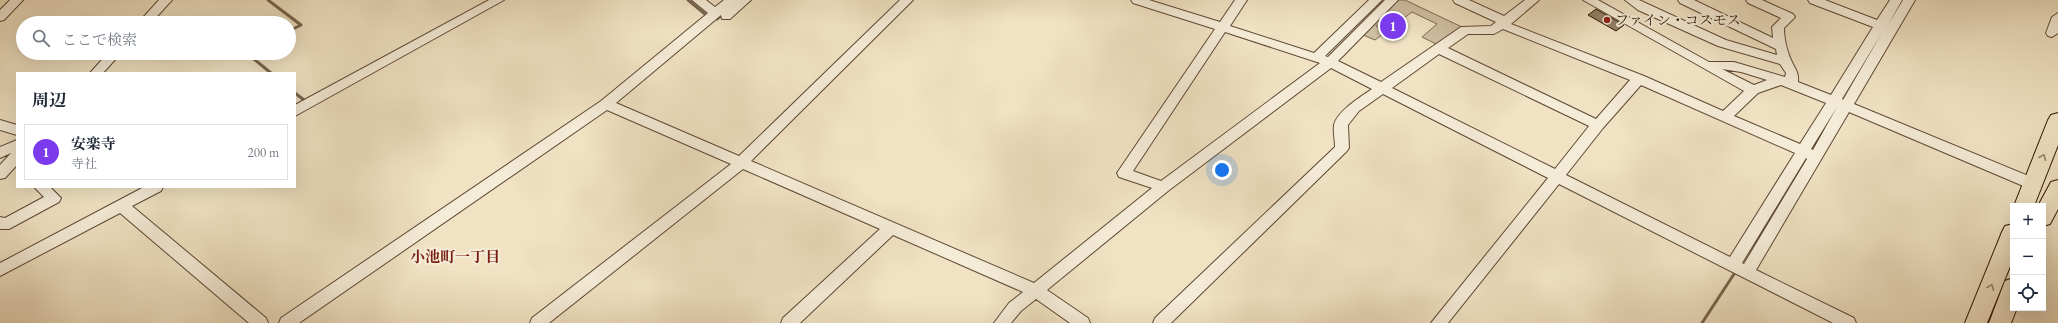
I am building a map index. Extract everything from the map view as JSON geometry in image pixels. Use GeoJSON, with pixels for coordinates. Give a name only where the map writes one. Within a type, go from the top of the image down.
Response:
{"type":"FeatureCollection","features":[{"type":"Feature","properties":{"kind":"highway"},"geometry":{"type":"LineString","coordinates":[[2025,203],[2058,120]]}},
{"type":"Feature","properties":{"kind":"highway"},"geometry":{"type":"LineString","coordinates":[[2046,212],[2057,192]]}},
{"type":"Feature","properties":{"kind":"highway"},"geometry":{"type":"LineString","coordinates":[[1976,323],[2010,239]]}},
{"type":"Feature","properties":{"kind":"highway"},"geometry":{"type":"LineString","coordinates":[[2000,323],[2010,295]]}},
{"type":"Feature","properties":{"kind":"street"},"geometry":{"type":"LineString","coordinates":[[0,17],[17,0]]}},
{"type":"Feature","properties":{"kind":"street"},"geometry":{"type":"LineString","coordinates":[[151,16],[166,0]]}},
{"type":"Feature","properties":{"kind":"street"},"geometry":{"type":"LineString","coordinates":[[296,110],[498,0]]}},
{"type":"Feature","properties":{"kind":"street"},"geometry":{"type":"LineString","coordinates":[[698,0],[720,15]]}},
{"type":"Feature","properties":{"kind":"street"},"geometry":{"type":"LineString","coordinates":[[720,15],[731,0]]}},
{"type":"Feature","properties":{"kind":"street"},"geometry":{"type":"LineString","coordinates":[[287,323],[610,106],[720,15],[745,0]]}},
{"type":"Feature","properties":{"kind":"street"},"geometry":{"type":"LineString","coordinates":[[538,323],[741,163],[907,0]]}},
{"type":"Feature","properties":{"kind":"street"},"geometry":{"type":"LineString","coordinates":[[1137,0],[1323,60],[1382,88],[1848,323]]}},
{"type":"Feature","properties":{"kind":"street"},"geometry":{"type":"LineString","coordinates":[[1163,187],[1124,173],[1241,0]]}},
{"type":"Feature","properties":{"kind":"street"},"geometry":{"type":"LineString","coordinates":[[1323,60],[1376,0]]}},
{"type":"Feature","properties":{"kind":"street"},"geometry":{"type":"LineString","coordinates":[[1002,323],[1015,307],[1323,60],[1392,0]]}},
{"type":"Feature","properties":{"kind":"street"},"geometry":{"type":"LineString","coordinates":[[1459,0],[1504,23],[1639,79],[1809,154]]}},
{"type":"Feature","properties":{"kind":"street"},"geometry":{"type":"LineString","coordinates":[[1589,0],[1753,90]]}},
{"type":"Feature","properties":{"kind":"street"},"geometry":{"type":"LineString","coordinates":[[1631,0],[1642,7],[1722,43],[1785,61]]}},
{"type":"Feature","properties":{"kind":"street"},"geometry":{"type":"LineString","coordinates":[[1684,0],[1782,47]]}},
{"type":"Feature","properties":{"kind":"street"},"geometry":{"type":"LineString","coordinates":[[1725,117],[1753,90],[1786,82],[1792,72],[1785,61],[1778,35],[1778,26],[1789,17],[1752,0]]}},
{"type":"Feature","properties":{"kind":"street"},"geometry":{"type":"LineString","coordinates":[[1814,0],[1886,28]]}},
{"type":"Feature","properties":{"kind":"street"},"geometry":{"type":"LineString","coordinates":[[1886,28],[1896,0]]}},
{"type":"Feature","properties":{"kind":"street"},"geometry":{"type":"LineString","coordinates":[[1740,269],[1886,28],[1909,0]]}},
{"type":"Feature","properties":{"kind":"street"},"geometry":{"type":"LineString","coordinates":[[1161,323],[1342,148],[1341,124],[1354,108],[1465,30],[1494,30],[1504,23],[1525,2]]}},
{"type":"Feature","properties":{"kind":"street"},"geometry":{"type":"LineString","coordinates":[[2052,33],[2058,17]]}},
{"type":"Feature","properties":{"kind":"street"},"geometry":{"type":"LineString","coordinates":[[1439,49],[1598,125]]}},
{"type":"Feature","properties":{"kind":"street"},"geometry":{"type":"LineString","coordinates":[[1748,70],[1751,51]]}},
{"type":"Feature","properties":{"kind":"street"},"geometry":{"type":"LineString","coordinates":[[97,72],[108,60]]}},
{"type":"Feature","properties":{"kind":"street"},"geometry":{"type":"LineString","coordinates":[[1707,66],[1716,63],[1728,64],[1786,82],[1840,103],[2033,184]]}},
{"type":"Feature","properties":{"kind":"street"},"geometry":{"type":"LineString","coordinates":[[1438,323],[1598,125],[1639,79]]}},
{"type":"Feature","properties":{"kind":"street"},"geometry":{"type":"LineString","coordinates":[[610,106],[1036,290],[1082,323]]}},
{"type":"Feature","properties":{"kind":"street"},"geometry":{"type":"LineString","coordinates":[[0,126],[16,130]]}},
{"type":"Feature","properties":{"kind":"street"},"geometry":{"type":"LineString","coordinates":[[0,153],[16,145]]}},
{"type":"Feature","properties":{"kind":"street"},"geometry":{"type":"LineString","coordinates":[[0,174],[15,162]]}},
{"type":"Feature","properties":{"kind":"street"},"geometry":{"type":"LineString","coordinates":[[0,222],[4,225],[54,198],[42,188]]}},
{"type":"Feature","properties":{"kind":"street"},"geometry":{"type":"LineString","coordinates":[[0,270],[154,188]]}},
{"type":"Feature","properties":{"kind":"street"},"geometry":{"type":"LineString","coordinates":[[120,206],[134,215],[260,323]]}},
{"type":"Feature","properties":{"kind":"street"},"geometry":{"type":"LineString","coordinates":[[789,323],[891,228]]}},
{"type":"Feature","properties":{"kind":"shaded area"},"geometry":{"type":"Polygon","coordinates":[[[1397,0],[1405,0],[1462,27],[1436,44],[1422,37],[1437,24],[1412,12],[1404,18],[1401,16],[1395,20],[1388,16],[1376,26],[1386,32],[1375,40],[1363,35],[1397,0]]]}},
{"type":"Feature","properties":{"kind":"building","name":"ファイン・コスモス"},"geometry":{"type":"Polygon","coordinates":[[[1596,9],[1624,25],[1616,31],[1588,15],[1596,9]]]}},
{"type":"Feature","properties":{"kind":"waterway"},"geometry":{"type":"LineString","coordinates":[[268,0],[289,16]]}},
{"type":"Feature","properties":{"kind":"waterway"},"geometry":{"type":"LineString","coordinates":[[688,0],[705,14]]}},
{"type":"Feature","properties":{"kind":"waterway"},"geometry":{"type":"LineString","coordinates":[[717,19],[723,14]]}},
{"type":"Feature","properties":{"kind":"waterway"},"geometry":{"type":"LineString","coordinates":[[296,21],[301,25],[296,28]]}},
{"type":"Feature","properties":{"kind":"waterway"},"geometry":{"type":"LineString","coordinates":[[255,60],[270,72]]}},
{"type":"Feature","properties":{"kind":"waterway"},"geometry":{"type":"LineString","coordinates":[[296,94],[304,100]]}},
{"type":"Feature","properties":{"kind":"waterway"},"geometry":{"type":"LineString","coordinates":[[1702,323],[1736,271]]}},
{"type":"Feature","properties":{"kind":"place","name":"ファイン・コスモス"},"geometry":{"type":"Point","coordinates":[1607,20]}},
{"type":"Feature","properties":{"kind":"place","name":"安楽寺"},"geometry":{"type":"Point","coordinates":[1393,26]}},
{"type":"Feature","properties":{"kind":"district","name":"小池町一丁目"},"geometry":{"type":"Point","coordinates":[455,257]}}]}
